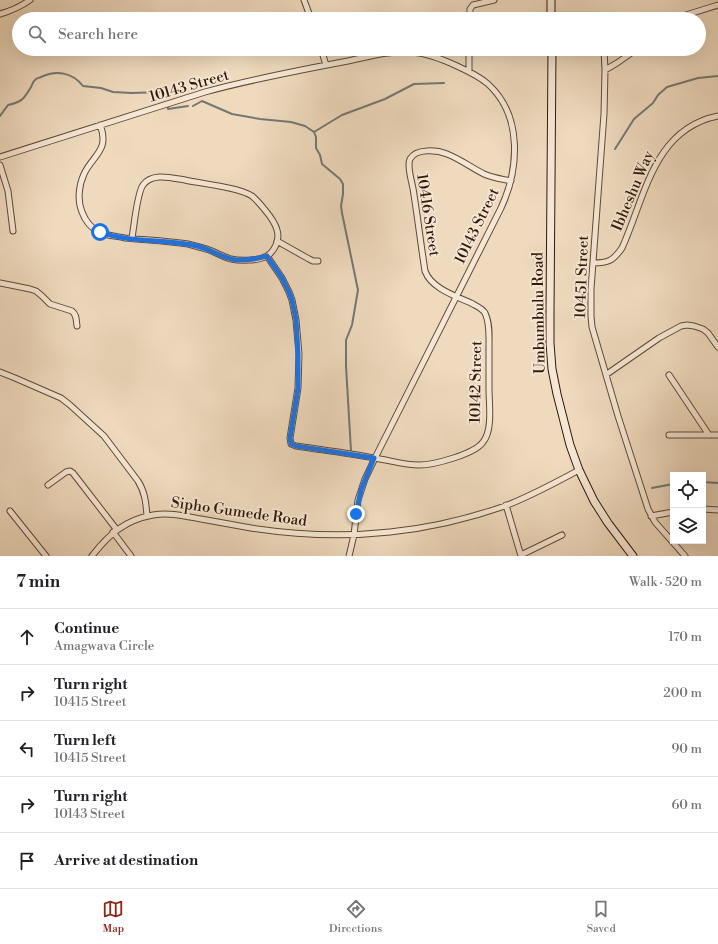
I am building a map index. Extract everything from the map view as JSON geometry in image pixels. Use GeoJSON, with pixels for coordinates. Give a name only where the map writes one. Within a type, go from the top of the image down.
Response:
{"type":"FeatureCollection","features":[{"type":"Feature","properties":{"kind":"main road"},"geometry":{"type":"LineString","coordinates":[[551,0],[551,12]]}},
{"type":"Feature","properties":{"kind":"main road","name":"Umbumbulu Road"},"geometry":{"type":"LineString","coordinates":[[552,56],[550,344],[552,369],[570,445],[579,470],[594,501],[612,529],[633,556]]}},
{"type":"Feature","properties":{"kind":"street"},"geometry":{"type":"LineString","coordinates":[[0,14],[21,6],[30,0]]}},
{"type":"Feature","properties":{"kind":"street"},"geometry":{"type":"LineString","coordinates":[[304,0],[308,12]]}},
{"type":"Feature","properties":{"kind":"street"},"geometry":{"type":"LineString","coordinates":[[470,12],[473,5],[494,0]]}},
{"type":"Feature","properties":{"kind":"street"},"geometry":{"type":"LineString","coordinates":[[696,12],[718,5]]}},
{"type":"Feature","properties":{"kind":"street"},"geometry":{"type":"LineString","coordinates":[[323,56],[326,65]]}},
{"type":"Feature","properties":{"kind":"street","name":"10143 Street"},"geometry":{"type":"LineString","coordinates":[[0,157],[227,86],[375,56]]}},
{"type":"Feature","properties":{"kind":"street","name":"10143 Street"},"geometry":{"type":"LineString","coordinates":[[348,556],[354,535],[360,495],[365,479],[374,458],[506,198],[514,166],[515,146],[513,127],[501,99],[488,84],[469,72],[434,56]]}},
{"type":"Feature","properties":{"kind":"street"},"geometry":{"type":"LineString","coordinates":[[469,56],[469,72]]}},
{"type":"Feature","properties":{"kind":"street","name":"10451 Street"},"geometry":{"type":"LineString","coordinates":[[604,56],[604,114],[591,294],[592,327],[648,509],[651,516],[664,534],[685,556]]}},
{"type":"Feature","properties":{"kind":"street"},"geometry":{"type":"LineString","coordinates":[[605,70],[627,56]]}},
{"type":"Feature","properties":{"kind":"street","name":"Ibheshu Way"},"geometry":{"type":"LineString","coordinates":[[593,263],[604,263],[609,261],[618,254],[622,248],[651,174],[664,149],[683,131],[708,118],[718,116]]}},
{"type":"Feature","properties":{"kind":"street"},"geometry":{"type":"LineString","coordinates":[[100,126],[103,135],[103,144],[98,155],[86,169],[82,178],[79,193],[80,206],[89,225],[94,229],[105,234],[132,238],[198,246],[224,257],[236,260],[255,259],[267,256],[275,247],[278,231],[271,218],[258,201],[248,194],[231,189],[163,177],[147,181],[141,187],[132,238]]}},
{"type":"Feature","properties":{"kind":"street","name":"10416 Street"},"geometry":{"type":"LineString","coordinates":[[456,297],[434,284],[427,276],[425,271],[414,194],[409,171],[409,160],[412,156],[422,151],[437,151],[446,153],[484,174],[511,181]]}},
{"type":"Feature","properties":{"kind":"street"},"geometry":{"type":"LineString","coordinates":[[0,165],[8,191],[14,232]]}},
{"type":"Feature","properties":{"kind":"street"},"geometry":{"type":"LineString","coordinates":[[277,242],[309,259],[318,261]]}},
{"type":"Feature","properties":{"kind":"street","name":"10142 Street"},"geometry":{"type":"LineString","coordinates":[[267,256],[282,278],[289,292],[296,320],[298,381],[290,438],[291,444],[296,446],[411,464],[427,465],[461,456],[479,447],[484,442],[489,427],[488,322],[485,312],[479,307],[456,297]]}},
{"type":"Feature","properties":{"kind":"street"},"geometry":{"type":"LineString","coordinates":[[0,283],[36,291],[50,304],[72,311],[76,316],[77,326]]}},
{"type":"Feature","properties":{"kind":"street"},"geometry":{"type":"LineString","coordinates":[[607,374],[659,338],[681,326],[687,325],[704,329],[718,347]]}},
{"type":"Feature","properties":{"kind":"street"},"geometry":{"type":"LineString","coordinates":[[0,372],[60,398],[70,405],[104,436],[142,488],[146,501],[147,516]]}},
{"type":"Feature","properties":{"kind":"street"},"geometry":{"type":"LineString","coordinates":[[669,375],[709,435]]}},
{"type":"Feature","properties":{"kind":"street"},"geometry":{"type":"LineString","coordinates":[[668,435],[718,435]]}},
{"type":"Feature","properties":{"kind":"street","name":"Sipho Gumede Road"},"geometry":{"type":"LineString","coordinates":[[92,556],[115,531],[128,522],[147,516],[174,514],[251,528],[312,534],[354,535],[413,529],[473,516],[506,505],[544,489],[579,470]]}},
{"type":"Feature","properties":{"kind":"street"},"geometry":{"type":"LineString","coordinates":[[48,485],[66,472],[70,471],[73,473],[115,531],[131,556]]}},
{"type":"Feature","properties":{"kind":"street"},"geometry":{"type":"LineString","coordinates":[[506,505],[521,555],[562,535]]}},
{"type":"Feature","properties":{"kind":"street"},"geometry":{"type":"LineString","coordinates":[[706,509],[718,510]]}},
{"type":"Feature","properties":{"kind":"street"},"geometry":{"type":"LineString","coordinates":[[10,510],[46,556]]}},
{"type":"Feature","properties":{"kind":"street"},"geometry":{"type":"LineString","coordinates":[[651,516],[670,513]]}},
{"type":"Feature","properties":{"kind":"waterway"},"geometry":{"type":"LineString","coordinates":[[0,116],[8,105],[17,103],[24,97],[37,78],[52,73],[69,75],[79,81],[83,86],[101,88],[113,92],[161,92],[165,93],[165,96]]}},
{"type":"Feature","properties":{"kind":"waterway"},"geometry":{"type":"LineString","coordinates":[[615,149],[634,119],[653,103],[658,95],[667,87],[698,78],[718,76]]}},
{"type":"Feature","properties":{"kind":"waterway"},"geometry":{"type":"LineString","coordinates":[[314,132],[342,115],[385,99],[414,84],[444,83]]}},
{"type":"Feature","properties":{"kind":"waterway"},"geometry":{"type":"LineString","coordinates":[[193,106],[202,101],[232,114],[291,122],[305,126],[314,132],[316,137],[316,148],[320,155],[322,164],[340,179],[343,184],[341,206],[358,290],[352,325],[346,340],[351,451]]}},
{"type":"Feature","properties":{"kind":"waterway"},"geometry":{"type":"LineString","coordinates":[[168,107],[168,109],[188,106]]}},
{"type":"Feature","properties":{"kind":"waterway"},"geometry":{"type":"LineString","coordinates":[[706,482],[718,483]]}},
{"type":"Feature","properties":{"kind":"waterway"},"geometry":{"type":"LineString","coordinates":[[652,488],[670,485]]}},
{"type":"Feature","properties":{"kind":"route"},"geometry":{"type":"LineString","coordinates":[[100,232],[114,236],[190,244],[229,259],[255,259],[267,256],[282,278],[289,292],[296,320],[298,388],[290,438],[291,444],[374,458],[361,490],[356,514]]}}]}
